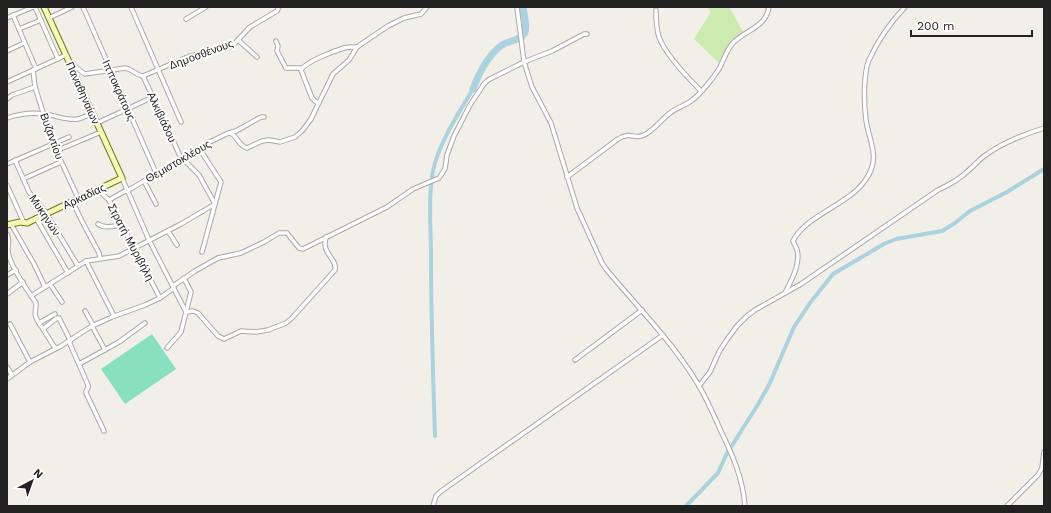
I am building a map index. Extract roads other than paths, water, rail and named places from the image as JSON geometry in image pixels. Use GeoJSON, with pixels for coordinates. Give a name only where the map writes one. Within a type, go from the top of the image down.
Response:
{"type":"FeatureCollection","features":[{"type":"Feature","properties":{"kind":"street"},"geometry":{"type":"LineString","coordinates":[[7,18],[34,7],[58,59]]}},
{"type":"Feature","properties":{"kind":"street","name":"Παναθηναίων"},"geometry":{"type":"LineString","coordinates":[[44,7],[122,178]]}},
{"type":"Feature","properties":{"kind":"street"},"geometry":{"type":"LineString","coordinates":[[49,18],[72,7]]}},
{"type":"Feature","properties":{"kind":"street","name":"Ιπποκράτους"},"geometry":{"type":"LineString","coordinates":[[83,7],[156,173]]}},
{"type":"Feature","properties":{"kind":"street"},"geometry":{"type":"LineString","coordinates":[[131,7],[181,122]]}},
{"type":"Feature","properties":{"kind":"street"},"geometry":{"type":"LineString","coordinates":[[186,19],[206,7]]}},
{"type":"Feature","properties":{"kind":"street","name":"Δημοσθένους"},"geometry":{"type":"LineString","coordinates":[[143,76],[190,56],[212,52],[238,40],[250,27],[277,11],[279,7]]}},
{"type":"Feature","properties":{"kind":"street"},"geometry":{"type":"LineString","coordinates":[[230,133],[234,134],[242,146],[247,148],[266,140],[280,142],[295,137],[302,131],[311,119],[333,74],[349,60],[357,47],[388,26],[404,18],[421,14],[427,7]]}},
{"type":"Feature","properties":{"kind":"street"},"geometry":{"type":"LineString","coordinates":[[517,7],[524,62],[532,87],[550,123],[577,208],[602,263],[618,284],[663,335],[699,386],[729,446],[740,474],[745,506]]}},
{"type":"Feature","properties":{"kind":"street"},"geometry":{"type":"LineString","coordinates":[[567,177],[625,135],[637,136],[646,134],[671,112],[691,102],[719,69],[729,48],[735,41],[756,27],[763,20],[768,14],[769,7]]}},
{"type":"Feature","properties":{"kind":"street"},"geometry":{"type":"LineString","coordinates":[[785,293],[798,260],[797,250],[793,241],[796,236],[814,219],[827,212],[855,192],[868,177],[874,162],[866,122],[864,102],[869,61],[887,28],[904,7]]}},
{"type":"Feature","properties":{"kind":"street"},"geometry":{"type":"LineString","coordinates":[[656,10],[657,28],[660,40],[683,72],[701,92]]}},
{"type":"Feature","properties":{"kind":"street","name":"Βυζαντίου"},"geometry":{"type":"LineString","coordinates":[[13,15],[34,69],[35,88],[53,144],[79,200]]}},
{"type":"Feature","properties":{"kind":"street"},"geometry":{"type":"LineString","coordinates":[[19,29],[40,20]]}},
{"type":"Feature","properties":{"kind":"street"},"geometry":{"type":"LineString","coordinates":[[7,379],[30,362],[92,326],[160,298],[184,278],[215,259],[243,252],[281,232],[287,234],[298,248],[302,249],[376,213],[392,204],[408,192],[439,178],[445,169],[447,155],[454,136],[470,105],[484,84],[496,76],[524,62],[552,51],[584,34],[587,34]]}},
{"type":"Feature","properties":{"kind":"street"},"geometry":{"type":"LineString","coordinates":[[238,40],[257,56]]}},
{"type":"Feature","properties":{"kind":"street"},"geometry":{"type":"LineString","coordinates":[[276,41],[278,46],[277,51],[286,68],[301,68],[311,62],[344,48],[357,47]]}},
{"type":"Feature","properties":{"kind":"street"},"geometry":{"type":"LineString","coordinates":[[7,51],[24,43]]}},
{"type":"Feature","properties":{"kind":"street"},"geometry":{"type":"LineString","coordinates":[[7,82],[66,55]]}},
{"type":"Feature","properties":{"kind":"street"},"geometry":{"type":"LineString","coordinates":[[70,63],[75,65],[85,74],[127,68],[138,75],[143,76]]}},
{"type":"Feature","properties":{"kind":"street"},"geometry":{"type":"LineString","coordinates":[[301,68],[312,98],[318,103]]}},
{"type":"Feature","properties":{"kind":"street","name":"Αλκιβιάδου"},"geometry":{"type":"LineString","coordinates":[[143,76],[182,158],[198,174],[215,204]]}},
{"type":"Feature","properties":{"kind":"street"},"geometry":{"type":"LineString","coordinates":[[7,99],[12,95],[35,88]]}},
{"type":"Feature","properties":{"kind":"street"},"geometry":{"type":"LineString","coordinates":[[97,123],[153,97]]}},
{"type":"Feature","properties":{"kind":"street"},"geometry":{"type":"LineString","coordinates":[[7,117],[24,114],[44,114],[59,118],[77,119],[92,113]]}},
{"type":"Feature","properties":{"kind":"street","name":"Θεμιστοκλέους"},"geometry":{"type":"LineString","coordinates":[[109,200],[199,148],[261,117],[264,117]]}},
{"type":"Feature","properties":{"kind":"street"},"geometry":{"type":"LineString","coordinates":[[699,386],[710,372],[722,347],[741,321],[755,310],[811,277],[938,190],[953,182],[969,171],[980,159],[993,150],[1018,137],[1044,128]]}},
{"type":"Feature","properties":{"kind":"street"},"geometry":{"type":"LineString","coordinates":[[56,151],[101,132]]}},
{"type":"Feature","properties":{"kind":"street"},"geometry":{"type":"LineString","coordinates":[[7,164],[69,137]]}},
{"type":"Feature","properties":{"kind":"street"},"geometry":{"type":"LineString","coordinates":[[199,148],[221,181],[202,252]]}},
{"type":"Feature","properties":{"kind":"street","name":"Μυκηνών"},"geometry":{"type":"LineString","coordinates":[[15,160],[29,192],[46,213],[78,266]]}},
{"type":"Feature","properties":{"kind":"street"},"geometry":{"type":"LineString","coordinates":[[23,179],[62,162]]}},
{"type":"Feature","properties":{"kind":"street"},"geometry":{"type":"LineString","coordinates":[[122,178],[149,240],[186,312]]}},
{"type":"Feature","properties":{"kind":"street","name":"Αρκαδίας"},"geometry":{"type":"LineString","coordinates":[[9,224],[20,222],[27,223],[46,213],[73,203],[122,178]]}},
{"type":"Feature","properties":{"kind":"street"},"geometry":{"type":"LineString","coordinates":[[144,181],[156,204]]}},
{"type":"Feature","properties":{"kind":"street"},"geometry":{"type":"LineString","coordinates":[[7,185],[24,223]]}},
{"type":"Feature","properties":{"kind":"street","name":"Στρατή Μυριβήλη"},"geometry":{"type":"LineString","coordinates":[[98,190],[109,200],[160,298]]}},
{"type":"Feature","properties":{"kind":"street"},"geometry":{"type":"LineString","coordinates":[[73,203],[99,253],[100,258]]}},
{"type":"Feature","properties":{"kind":"street"},"geometry":{"type":"LineString","coordinates":[[31,296],[86,262],[100,258],[109,259],[119,256],[168,231],[215,204]]}},
{"type":"Feature","properties":{"kind":"street"},"geometry":{"type":"LineString","coordinates":[[36,218],[68,273]]}},
{"type":"Feature","properties":{"kind":"street"},"geometry":{"type":"LineString","coordinates":[[9,224],[34,264],[45,287]]}},
{"type":"Feature","properties":{"kind":"street"},"geometry":{"type":"LineString","coordinates":[[98,224],[106,227],[122,225]]}},
{"type":"Feature","properties":{"kind":"street"},"geometry":{"type":"LineString","coordinates":[[168,231],[177,245]]}},
{"type":"Feature","properties":{"kind":"street"},"geometry":{"type":"LineString","coordinates":[[7,234],[10,240],[8,255],[36,304],[34,315],[55,348]]}},
{"type":"Feature","properties":{"kind":"street"},"geometry":{"type":"LineString","coordinates":[[186,312],[193,311],[198,313],[218,336],[224,339],[239,331],[264,331],[286,322],[309,300],[335,270],[335,264],[326,250],[326,237]]}},
{"type":"Feature","properties":{"kind":"street"},"geometry":{"type":"LineString","coordinates":[[86,262],[114,316]]}},
{"type":"Feature","properties":{"kind":"street"},"geometry":{"type":"LineString","coordinates":[[7,275],[16,270]]}},
{"type":"Feature","properties":{"kind":"street"},"geometry":{"type":"LineString","coordinates":[[167,348],[181,332],[191,292],[191,289],[184,278]]}},
{"type":"Feature","properties":{"kind":"street"},"geometry":{"type":"LineString","coordinates":[[7,294],[23,282]]}},
{"type":"Feature","properties":{"kind":"street"},"geometry":{"type":"LineString","coordinates":[[50,284],[62,302]]}},
{"type":"Feature","properties":{"kind":"street"},"geometry":{"type":"LineString","coordinates":[[575,360],[642,310]]}},
{"type":"Feature","properties":{"kind":"street"},"geometry":{"type":"LineString","coordinates":[[85,311],[105,350]]}},
{"type":"Feature","properties":{"kind":"street"},"geometry":{"type":"LineString","coordinates":[[39,323],[55,314]]}},
{"type":"Feature","properties":{"kind":"street"},"geometry":{"type":"LineString","coordinates":[[43,329],[59,318],[70,340],[70,344],[88,385],[86,393],[104,431]]}},
{"type":"Feature","properties":{"kind":"street"},"geometry":{"type":"LineString","coordinates":[[10,324],[30,362]]}},
{"type":"Feature","properties":{"kind":"street"},"geometry":{"type":"LineString","coordinates":[[79,364],[105,350],[145,324]]}},
{"type":"Feature","properties":{"kind":"street"},"geometry":{"type":"LineString","coordinates":[[433,506],[436,496],[440,492],[663,335]]}},
{"type":"Feature","properties":{"kind":"street"},"geometry":{"type":"LineString","coordinates":[[7,367],[12,375]]}},
{"type":"Feature","properties":{"kind":"street"},"geometry":{"type":"LineString","coordinates":[[1007,506],[1038,475],[1042,468],[1044,452]]}},
{"type":"Feature","properties":{"kind":"waterway"},"geometry":{"type":"LineString","coordinates":[[473,89],[481,71],[492,54],[502,45],[519,38],[524,34],[526,25],[523,7]]}},
{"type":"Feature","properties":{"kind":"waterway"},"geometry":{"type":"LineString","coordinates":[[435,436],[430,213],[431,181],[439,150],[473,89]]}},
{"type":"Feature","properties":{"kind":"waterway"},"geometry":{"type":"LineString","coordinates":[[686,506],[718,473],[726,455],[769,385],[794,327],[810,303],[833,274],[884,244],[896,239],[942,231],[970,211],[1007,192],[1044,169]]}}]}
